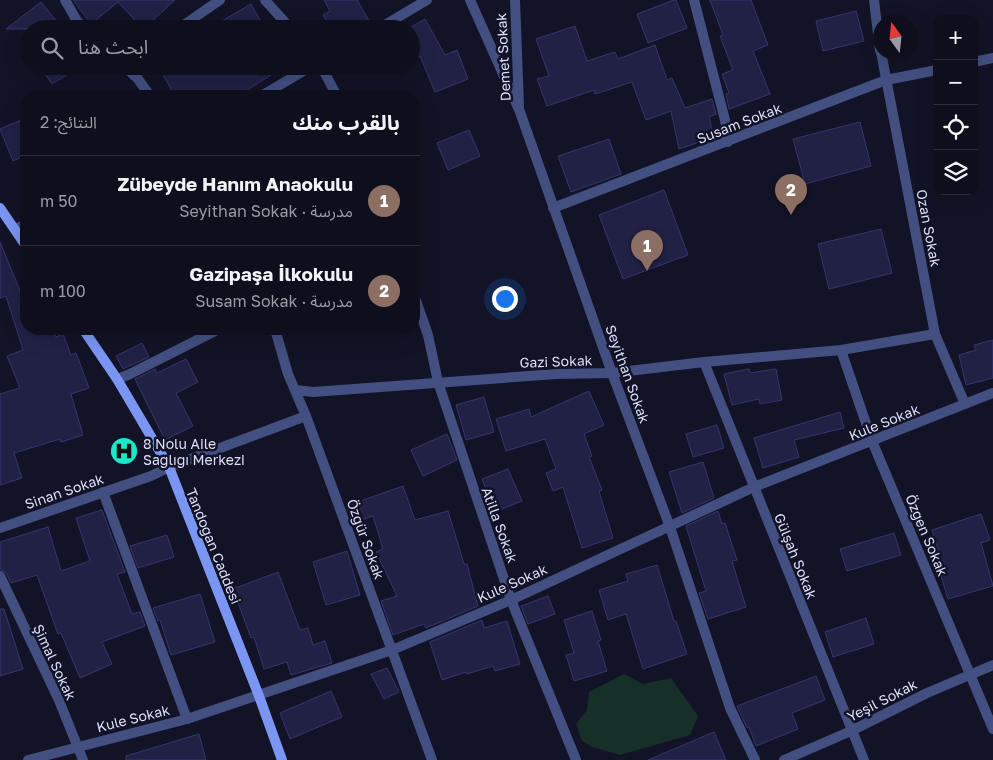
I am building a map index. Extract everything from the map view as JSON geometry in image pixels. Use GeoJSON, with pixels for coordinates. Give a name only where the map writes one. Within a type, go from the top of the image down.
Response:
{"type":"FeatureCollection","features":[{"type":"Feature","properties":{"kind":"street"},"geometry":{"type":"LineString","coordinates":[[65,0],[76,20]]}},
{"type":"Feature","properties":{"kind":"street"},"geometry":{"type":"LineString","coordinates":[[191,20],[220,0]]}},
{"type":"Feature","properties":{"kind":"street"},"geometry":{"type":"LineString","coordinates":[[265,0],[283,20]]}},
{"type":"Feature","properties":{"kind":"street"},"geometry":{"type":"LineString","coordinates":[[393,20],[427,0]]}},
{"type":"Feature","properties":{"kind":"street","name":"Seyithan Sokak"},"geometry":{"type":"LineString","coordinates":[[470,0],[520,112],[612,373],[670,527],[730,708],[755,760]]}},
{"type":"Feature","properties":{"kind":"street","name":"Demet Sokak"},"geometry":{"type":"LineString","coordinates":[[514,0],[520,112]]}},
{"type":"Feature","properties":{"kind":"street"},"geometry":{"type":"LineString","coordinates":[[694,0],[725,120],[728,142]]}},
{"type":"Feature","properties":{"kind":"street","name":"Ozan Sokak"},"geometry":{"type":"LineString","coordinates":[[874,0],[876,15]]}},
{"type":"Feature","properties":{"kind":"street"},"geometry":{"type":"LineString","coordinates":[[978,61],[993,58]]}},
{"type":"Feature","properties":{"kind":"street","name":"Ozan Sokak"},"geometry":{"type":"LineString","coordinates":[[882,60],[935,334],[965,404]]}},
{"type":"Feature","properties":{"kind":"street","name":"Susam Sokak"},"geometry":{"type":"LineString","coordinates":[[553,208],[886,80],[933,71]]}},
{"type":"Feature","properties":{"kind":"street"},"geometry":{"type":"LineString","coordinates":[[133,75],[146,90]]}},
{"type":"Feature","properties":{"kind":"street"},"geometry":{"type":"LineString","coordinates":[[271,90],[297,75]]}},
{"type":"Feature","properties":{"kind":"street"},"geometry":{"type":"LineString","coordinates":[[326,75],[334,90]]}},
{"type":"Feature","properties":{"kind":"street"},"geometry":{"type":"LineString","coordinates":[[0,208],[20,237]]}},
{"type":"Feature","properties":{"kind":"street"},"geometry":{"type":"LineString","coordinates":[[15,229],[20,227]]}},
{"type":"Feature","properties":{"kind":"street","name":"Atilla Sokak"},"geometry":{"type":"LineString","coordinates":[[420,312],[428,335],[438,382],[511,600],[576,760]]}},
{"type":"Feature","properties":{"kind":"street","name":"Gazi Sokak"},"geometry":{"type":"LineString","coordinates":[[295,390],[313,392],[556,374],[612,373],[704,362],[841,350],[935,334]]}},
{"type":"Feature","properties":{"kind":"street","name":"Tandoğan Caddesi"},"geometry":{"type":"LineString","coordinates":[[87,335],[117,379],[168,467],[259,696],[282,760]]}},
{"type":"Feature","properties":{"kind":"street"},"geometry":{"type":"LineString","coordinates":[[117,379],[206,335]]}},
{"type":"Feature","properties":{"kind":"street","name":"Özgür Sokak"},"geometry":{"type":"LineString","coordinates":[[276,335],[288,374],[306,416],[432,760]]}},
{"type":"Feature","properties":{"kind":"street","name":"Özgen Sokak"},"geometry":{"type":"LineString","coordinates":[[841,350],[872,441],[993,728]]}},
{"type":"Feature","properties":{"kind":"street","name":"Gülşah Sokak"},"geometry":{"type":"LineString","coordinates":[[704,362],[864,760]]}},
{"type":"Feature","properties":{"kind":"street","name":"Kule Sokak"},"geometry":{"type":"LineString","coordinates":[[28,760],[187,719],[392,650],[511,600],[754,487],[993,393]]}},
{"type":"Feature","properties":{"kind":"street","name":"Sinan Sokak"},"geometry":{"type":"LineString","coordinates":[[0,528],[151,476],[168,467],[306,416]]}},
{"type":"Feature","properties":{"kind":"street"},"geometry":{"type":"LineString","coordinates":[[103,492],[187,719]]}},
{"type":"Feature","properties":{"kind":"street","name":"Şimal Sokak"},"geometry":{"type":"LineString","coordinates":[[0,576],[58,698],[83,760]]}},
{"type":"Feature","properties":{"kind":"street","name":"Yeşil Sokak"},"geometry":{"type":"LineString","coordinates":[[784,760],[851,731],[926,693],[993,664]]}},
{"type":"Feature","properties":{"kind":"green space"},"geometry":{"type":"Polygon","coordinates":[[[624,674],[643,684],[671,678],[698,716],[690,735],[620,755],[592,747],[582,741],[576,724],[587,710],[589,692],[624,674]]]}},
{"type":"Feature","properties":{"kind":"building"},"geometry":{"type":"Polygon","coordinates":[[[73,0],[175,0],[153,20],[135,20],[118,2],[96,20],[88,20],[73,0]]]}},
{"type":"Feature","properties":{"kind":"building"},"geometry":{"type":"Polygon","coordinates":[[[324,0],[357,0],[369,20],[326,20],[323,15],[330,11],[324,0]]]}},
{"type":"Feature","properties":{"kind":"building"},"geometry":{"type":"Polygon","coordinates":[[[676,0],[687,28],[648,43],[637,14],[676,0]]]}},
{"type":"Feature","properties":{"kind":"building"},"geometry":{"type":"Polygon","coordinates":[[[710,0],[751,0],[768,45],[753,51],[770,94],[729,109],[726,94],[729,93],[722,74],[733,70],[720,36],[723,35],[710,0]]]}},
{"type":"Feature","properties":{"kind":"building"},"geometry":{"type":"Polygon","coordinates":[[[41,2],[55,20],[20,20],[20,29],[6,29],[41,2]]]}},
{"type":"Feature","properties":{"kind":"building"},"geometry":{"type":"Polygon","coordinates":[[[251,4],[260,20],[223,20],[251,4]]]}},
{"type":"Feature","properties":{"kind":"building"},"geometry":{"type":"Polygon","coordinates":[[[856,11],[864,41],[823,51],[816,21],[856,11]]]}},
{"type":"Feature","properties":{"kind":"building"},"geometry":{"type":"Polygon","coordinates":[[[425,19],[445,55],[457,50],[468,79],[435,92],[420,56],[420,22],[425,19]]]}},
{"type":"Feature","properties":{"kind":"building"},"geometry":{"type":"Polygon","coordinates":[[[575,26],[587,61],[615,52],[618,59],[655,45],[667,80],[672,78],[685,108],[712,99],[716,114],[709,117],[714,137],[679,149],[671,111],[646,120],[632,82],[595,94],[594,90],[547,106],[537,79],[549,76],[536,39],[575,26]]]}},
{"type":"Feature","properties":{"kind":"building"},"geometry":{"type":"Polygon","coordinates":[[[46,75],[66,75],[52,84],[46,75]]]}},
{"type":"Feature","properties":{"kind":"building"},"geometry":{"type":"Polygon","coordinates":[[[163,75],[271,75],[247,90],[172,90],[163,75]]]}},
{"type":"Feature","properties":{"kind":"building"},"geometry":{"type":"Polygon","coordinates":[[[20,121],[20,158],[13,161],[0,129],[20,121]]]}},
{"type":"Feature","properties":{"kind":"building"},"geometry":{"type":"Polygon","coordinates":[[[860,122],[871,166],[805,184],[793,139],[860,122]]]}},
{"type":"Feature","properties":{"kind":"building"},"geometry":{"type":"Polygon","coordinates":[[[469,130],[480,156],[448,170],[437,143],[469,130]]]}},
{"type":"Feature","properties":{"kind":"building"},"geometry":{"type":"Polygon","coordinates":[[[609,139],[621,174],[571,192],[558,156],[609,139]]]}},
{"type":"Feature","properties":{"kind":"building"},"geometry":{"type":"Polygon","coordinates":[[[664,190],[688,255],[623,279],[599,215],[664,190]]]}},
{"type":"Feature","properties":{"kind":"building"},"geometry":{"type":"Polygon","coordinates":[[[881,229],[892,273],[829,289],[818,244],[881,229]]]}},
{"type":"Feature","properties":{"kind":"building"},"geometry":{"type":"Polygon","coordinates":[[[0,242],[20,290],[20,335],[55,335],[56,337],[63,335],[71,355],[76,353],[89,388],[71,394],[83,435],[61,442],[60,439],[14,453],[22,478],[0,485],[0,394],[20,388],[7,356],[23,350],[6,296],[0,298],[0,242]]]}},
{"type":"Feature","properties":{"kind":"building"},"geometry":{"type":"Polygon","coordinates":[[[993,340],[993,378],[966,385],[959,355],[976,350],[974,345],[993,340]]]}},
{"type":"Feature","properties":{"kind":"building"},"geometry":{"type":"Polygon","coordinates":[[[142,343],[149,357],[123,369],[116,356],[142,343]]]}},
{"type":"Feature","properties":{"kind":"building"},"geometry":{"type":"Polygon","coordinates":[[[186,359],[198,382],[176,393],[193,426],[165,440],[135,379],[155,369],[157,373],[186,359]]]}},
{"type":"Feature","properties":{"kind":"building"},"geometry":{"type":"Polygon","coordinates":[[[749,369],[750,373],[776,369],[782,400],[760,404],[759,399],[732,405],[724,374],[749,369]]]}},
{"type":"Feature","properties":{"kind":"building"},"geometry":{"type":"Polygon","coordinates":[[[589,391],[604,425],[584,434],[592,456],[589,457],[602,490],[599,491],[613,538],[582,548],[563,487],[553,491],[546,473],[556,469],[545,439],[506,451],[496,419],[529,409],[531,417],[589,391]]]}},
{"type":"Feature","properties":{"kind":"building"},"geometry":{"type":"Polygon","coordinates":[[[484,397],[494,432],[466,440],[456,405],[484,397]]]}},
{"type":"Feature","properties":{"kind":"building"},"geometry":{"type":"Polygon","coordinates":[[[840,412],[844,428],[794,440],[799,457],[763,468],[754,438],[840,412]]]}},
{"type":"Feature","properties":{"kind":"building"},"geometry":{"type":"Polygon","coordinates":[[[717,425],[724,448],[693,457],[686,434],[717,425]]]}},
{"type":"Feature","properties":{"kind":"building"},"geometry":{"type":"Polygon","coordinates":[[[447,434],[457,460],[423,476],[411,450],[447,434]]]}},
{"type":"Feature","properties":{"kind":"building"},"geometry":{"type":"Polygon","coordinates":[[[703,462],[714,498],[682,513],[669,472],[703,462]]]}},
{"type":"Feature","properties":{"kind":"building"},"geometry":{"type":"Polygon","coordinates":[[[508,469],[522,501],[495,512],[482,479],[508,469]]]}},
{"type":"Feature","properties":{"kind":"building"},"geometry":{"type":"Polygon","coordinates":[[[403,486],[415,520],[448,511],[464,564],[467,564],[478,606],[426,628],[424,624],[393,635],[381,601],[397,596],[376,552],[383,549],[373,516],[353,523],[346,506],[403,486]]]}},
{"type":"Feature","properties":{"kind":"building"},"geometry":{"type":"Polygon","coordinates":[[[102,510],[125,572],[117,574],[132,614],[140,612],[145,626],[102,642],[112,664],[80,678],[61,633],[58,634],[37,575],[11,583],[6,573],[0,569],[0,542],[48,527],[61,571],[90,561],[76,518],[102,510]]]}},
{"type":"Feature","properties":{"kind":"building"},"geometry":{"type":"Polygon","coordinates":[[[718,511],[722,524],[725,523],[737,560],[732,561],[746,607],[708,619],[699,593],[706,591],[686,526],[718,511]]]}},
{"type":"Feature","properties":{"kind":"building"},"geometry":{"type":"Polygon","coordinates":[[[981,514],[990,540],[981,543],[993,586],[948,599],[938,566],[943,564],[932,530],[981,514]]]}},
{"type":"Feature","properties":{"kind":"building"},"geometry":{"type":"Polygon","coordinates":[[[894,533],[901,555],[847,571],[840,549],[894,533]]]}},
{"type":"Feature","properties":{"kind":"building"},"geometry":{"type":"Polygon","coordinates":[[[167,535],[174,557],[138,568],[130,546],[167,535]]]}},
{"type":"Feature","properties":{"kind":"building"},"geometry":{"type":"Polygon","coordinates":[[[347,551],[360,595],[326,605],[313,562],[347,551]]]}},
{"type":"Feature","properties":{"kind":"building"},"geometry":{"type":"Polygon","coordinates":[[[657,565],[674,621],[676,621],[687,654],[643,669],[626,614],[608,620],[599,590],[628,581],[626,574],[657,565]]]}},
{"type":"Feature","properties":{"kind":"building"},"geometry":{"type":"Polygon","coordinates":[[[278,572],[300,630],[308,628],[313,645],[325,641],[332,663],[291,675],[287,662],[264,669],[254,637],[251,638],[233,589],[278,572]]]}},
{"type":"Feature","properties":{"kind":"building"},"geometry":{"type":"Polygon","coordinates":[[[200,594],[215,642],[171,655],[160,620],[158,621],[153,608],[200,594]]]}},
{"type":"Feature","properties":{"kind":"building"},"geometry":{"type":"Polygon","coordinates":[[[548,596],[555,614],[528,624],[521,606],[548,596]]]}},
{"type":"Feature","properties":{"kind":"building"},"geometry":{"type":"Polygon","coordinates":[[[0,609],[4,609],[23,669],[0,676],[0,609]]]}},
{"type":"Feature","properties":{"kind":"building"},"geometry":{"type":"Polygon","coordinates":[[[592,611],[601,640],[598,641],[607,671],[574,681],[566,655],[574,653],[564,620],[592,611]]]}},
{"type":"Feature","properties":{"kind":"building"},"geometry":{"type":"Polygon","coordinates":[[[866,618],[874,644],[833,657],[825,632],[866,618]]]}},
{"type":"Feature","properties":{"kind":"building"},"geometry":{"type":"Polygon","coordinates":[[[482,620],[484,628],[507,621],[520,664],[495,671],[493,666],[442,680],[430,642],[482,620]]]}},
{"type":"Feature","properties":{"kind":"building"},"geometry":{"type":"Polygon","coordinates":[[[387,668],[399,692],[384,699],[371,674],[387,668]]]}},
{"type":"Feature","properties":{"kind":"building"},"geometry":{"type":"Polygon","coordinates":[[[816,676],[825,700],[792,713],[798,729],[756,746],[749,727],[747,728],[737,706],[816,676]]]}},
{"type":"Feature","properties":{"kind":"building"},"geometry":{"type":"Polygon","coordinates":[[[331,691],[342,717],[290,739],[280,713],[331,691]]]}},
{"type":"Feature","properties":{"kind":"building"},"geometry":{"type":"Polygon","coordinates":[[[714,732],[726,760],[648,760],[714,732]]]}},
{"type":"Feature","properties":{"kind":"building"},"geometry":{"type":"Polygon","coordinates":[[[199,734],[206,760],[126,760],[126,756],[199,734]]]}},
{"type":"Feature","properties":{"kind":"place","name":"Gazipaşa İlkokulu"},"geometry":{"type":"Point","coordinates":[791,215]}},
{"type":"Feature","properties":{"kind":"place","name":"Zübeyde Hanım Anaokulu"},"geometry":{"type":"Point","coordinates":[647,271]}},
{"type":"Feature","properties":{"kind":"place","name":"8 Nolu Aile Sağlığı Merkezi"},"geometry":{"type":"Point","coordinates":[124,451]}}]}
